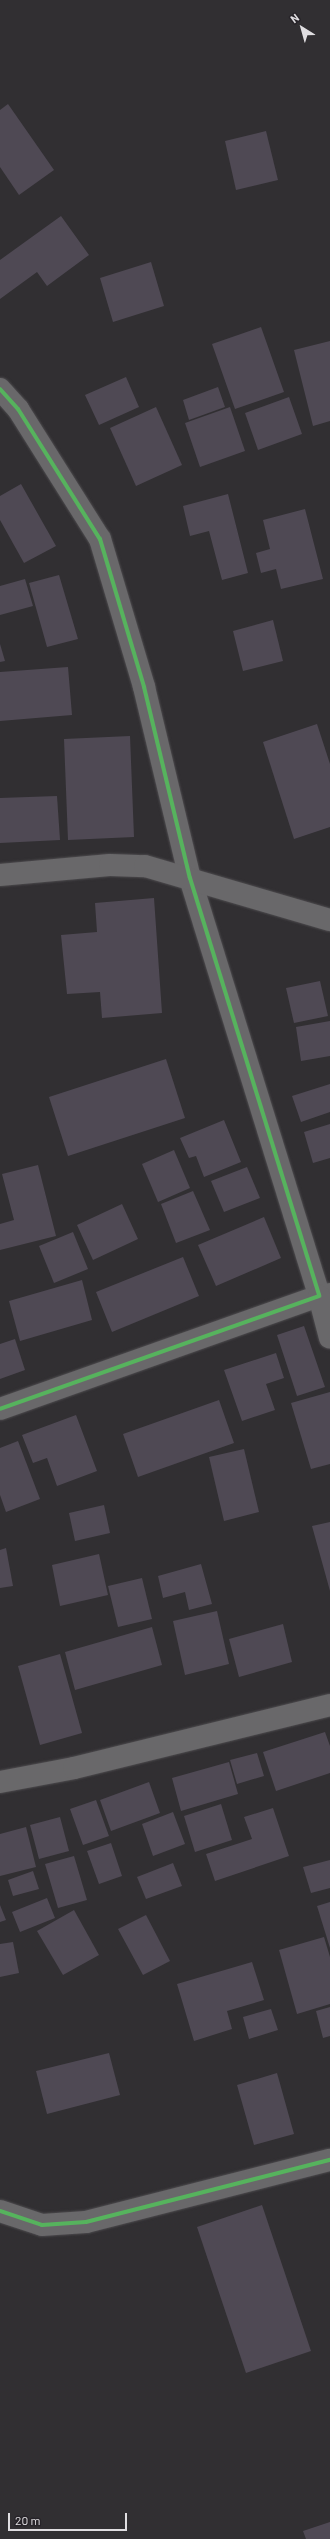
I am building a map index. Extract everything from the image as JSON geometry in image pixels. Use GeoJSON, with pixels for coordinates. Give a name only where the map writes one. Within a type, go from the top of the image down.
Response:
{"type":"FeatureCollection","features":[{"type":"Feature","properties":{"kind":"street"},"geometry":{"type":"LineString","coordinates":[[0,389],[18,409],[100,539],[144,687],[190,878],[324,1295],[330,1338]]}},
{"type":"Feature","properties":{"kind":"street"},"geometry":{"type":"LineString","coordinates":[[0,875],[110,864],[145,866],[330,920]]}},
{"type":"Feature","properties":{"kind":"street"},"geometry":{"type":"LineString","coordinates":[[0,1409],[324,1295]]}},
{"type":"Feature","properties":{"kind":"street"},"geometry":{"type":"LineString","coordinates":[[0,1782],[74,1768],[330,1705]]}},
{"type":"Feature","properties":{"kind":"street"},"geometry":{"type":"LineString","coordinates":[[0,2212],[42,2225],[86,2222],[330,2160]]}},
{"type":"Feature","properties":{"kind":"building"},"geometry":{"type":"Polygon","coordinates":[[[8,104],[54,170],[19,195],[0,167],[0,110],[8,104]]]}},
{"type":"Feature","properties":{"kind":"building"},"geometry":{"type":"Polygon","coordinates":[[[266,131],[278,180],[236,190],[225,141],[266,131]]]}},
{"type":"Feature","properties":{"kind":"building"},"geometry":{"type":"Polygon","coordinates":[[[61,216],[89,255],[47,286],[37,272],[0,299],[0,260],[61,216]]]}},
{"type":"Feature","properties":{"kind":"building"},"geometry":{"type":"Polygon","coordinates":[[[151,262],[164,306],[113,322],[100,278],[151,262]]]}},
{"type":"Feature","properties":{"kind":"building"},"geometry":{"type":"Polygon","coordinates":[[[261,327],[284,392],[235,409],[212,344],[261,327]]]}},
{"type":"Feature","properties":{"kind":"building"},"geometry":{"type":"Polygon","coordinates":[[[330,341],[330,421],[313,426],[294,350],[330,341]]]}},
{"type":"Feature","properties":{"kind":"building"},"geometry":{"type":"Polygon","coordinates":[[[126,377],[139,407],[99,425],[85,395],[126,377]]]}},
{"type":"Feature","properties":{"kind":"building"},"geometry":{"type":"Polygon","coordinates":[[[218,387],[225,407],[189,420],[183,400],[218,387]]]}},
{"type":"Feature","properties":{"kind":"building"},"geometry":{"type":"Polygon","coordinates":[[[289,397],[302,434],[258,450],[245,413],[289,397]]]}},
{"type":"Feature","properties":{"kind":"building"},"geometry":{"type":"Polygon","coordinates":[[[156,407],[182,465],[136,486],[110,428],[156,407]]]}},
{"type":"Feature","properties":{"kind":"building"},"geometry":{"type":"Polygon","coordinates":[[[230,407],[245,451],[200,467],[185,423],[230,407]]]}},
{"type":"Feature","properties":{"kind":"building"},"geometry":{"type":"Polygon","coordinates":[[[21,484],[56,546],[24,563],[0,520],[0,496],[21,484]]]}},
{"type":"Feature","properties":{"kind":"building"},"geometry":{"type":"Polygon","coordinates":[[[228,494],[248,573],[222,580],[209,531],[190,536],[183,506],[228,494]]]}},
{"type":"Feature","properties":{"kind":"building"},"geometry":{"type":"Polygon","coordinates":[[[305,509],[323,579],[281,589],[276,569],[261,573],[256,553],[270,549],[263,520],[305,509]]]}},
{"type":"Feature","properties":{"kind":"building"},"geometry":{"type":"Polygon","coordinates":[[[59,575],[78,639],[47,647],[29,583],[59,575]]]}},
{"type":"Feature","properties":{"kind":"building"},"geometry":{"type":"Polygon","coordinates":[[[25,579],[33,606],[0,615],[0,586],[25,579]]]}},
{"type":"Feature","properties":{"kind":"building"},"geometry":{"type":"Polygon","coordinates":[[[273,620],[283,661],[243,671],[233,631],[273,620]]]}},
{"type":"Feature","properties":{"kind":"building"},"geometry":{"type":"Polygon","coordinates":[[[0,644],[5,661],[0,662],[0,644]]]}},
{"type":"Feature","properties":{"kind":"building"},"geometry":{"type":"Polygon","coordinates":[[[68,667],[72,715],[0,721],[0,672],[68,667]]]}},
{"type":"Feature","properties":{"kind":"building"},"geometry":{"type":"Polygon","coordinates":[[[317,724],[330,764],[330,827],[294,839],[263,742],[317,724]]]}},
{"type":"Feature","properties":{"kind":"building"},"geometry":{"type":"Polygon","coordinates":[[[130,736],[134,837],[68,840],[64,739],[130,736]]]}},
{"type":"Feature","properties":{"kind":"building"},"geometry":{"type":"Polygon","coordinates":[[[57,796],[60,840],[0,843],[0,798],[57,796]]]}},
{"type":"Feature","properties":{"kind":"building"},"geometry":{"type":"Polygon","coordinates":[[[154,898],[162,1013],[102,1018],[100,992],[67,994],[61,935],[97,932],[95,903],[154,898]]]}},
{"type":"Feature","properties":{"kind":"building"},"geometry":{"type":"Polygon","coordinates":[[[320,981],[328,1016],[294,1023],[286,988],[320,981]]]}},
{"type":"Feature","properties":{"kind":"building"},"geometry":{"type":"Polygon","coordinates":[[[330,1021],[330,1056],[301,1061],[296,1027],[330,1021]]]}},
{"type":"Feature","properties":{"kind":"building"},"geometry":{"type":"Polygon","coordinates":[[[166,1059],[185,1118],[68,1156],[49,1097],[166,1059]]]}},
{"type":"Feature","properties":{"kind":"building"},"geometry":{"type":"Polygon","coordinates":[[[330,1084],[330,1112],[301,1122],[292,1096],[330,1084]]]}},
{"type":"Feature","properties":{"kind":"building"},"geometry":{"type":"Polygon","coordinates":[[[224,1120],[241,1162],[204,1177],[196,1156],[189,1158],[180,1138],[224,1120]]]}},
{"type":"Feature","properties":{"kind":"building"},"geometry":{"type":"Polygon","coordinates":[[[330,1124],[330,1158],[313,1163],[304,1132],[330,1124]]]}},
{"type":"Feature","properties":{"kind":"building"},"geometry":{"type":"Polygon","coordinates":[[[174,1150],[190,1188],[158,1202],[142,1164],[174,1150]]]}},
{"type":"Feature","properties":{"kind":"building"},"geometry":{"type":"Polygon","coordinates":[[[38,1165],[56,1236],[0,1250],[0,1224],[14,1220],[2,1174],[38,1165]]]}},
{"type":"Feature","properties":{"kind":"building"},"geometry":{"type":"Polygon","coordinates":[[[247,1167],[260,1198],[224,1212],[211,1181],[247,1167]]]}},
{"type":"Feature","properties":{"kind":"building"},"geometry":{"type":"Polygon","coordinates":[[[193,1191],[210,1230],[176,1243],[161,1204],[193,1191]]]}},
{"type":"Feature","properties":{"kind":"building"},"geometry":{"type":"Polygon","coordinates":[[[122,1204],[138,1239],[93,1260],[77,1225],[122,1204]]]}},
{"type":"Feature","properties":{"kind":"building"},"geometry":{"type":"Polygon","coordinates":[[[264,1217],[281,1258],[216,1286],[198,1245],[264,1217]]]}},
{"type":"Feature","properties":{"kind":"building"},"geometry":{"type":"Polygon","coordinates":[[[73,1232],[88,1269],[54,1283],[39,1246],[73,1232]]]}},
{"type":"Feature","properties":{"kind":"building"},"geometry":{"type":"Polygon","coordinates":[[[183,1257],[199,1296],[112,1332],[96,1292],[183,1257]]]}},
{"type":"Feature","properties":{"kind":"building"},"geometry":{"type":"Polygon","coordinates":[[[82,1280],[92,1320],[20,1341],[9,1301],[82,1280]]]}},
{"type":"Feature","properties":{"kind":"building"},"geometry":{"type":"Polygon","coordinates":[[[304,1326],[325,1387],[297,1396],[277,1335],[304,1326]]]}},
{"type":"Feature","properties":{"kind":"building"},"geometry":{"type":"Polygon","coordinates":[[[15,1339],[25,1370],[0,1379],[0,1344],[15,1339]]]}},
{"type":"Feature","properties":{"kind":"building"},"geometry":{"type":"Polygon","coordinates":[[[276,1353],[284,1378],[266,1384],[275,1410],[242,1421],[224,1370],[276,1353]]]}},
{"type":"Feature","properties":{"kind":"building"},"geometry":{"type":"Polygon","coordinates":[[[330,1392],[330,1464],[311,1469],[291,1403],[330,1392]]]}},
{"type":"Feature","properties":{"kind":"building"},"geometry":{"type":"Polygon","coordinates":[[[219,1400],[234,1443],[138,1477],[123,1434],[219,1400]]]}},
{"type":"Feature","properties":{"kind":"building"},"geometry":{"type":"Polygon","coordinates":[[[76,1415],[97,1471],[57,1486],[47,1458],[33,1463],[22,1435],[76,1415]]]}},
{"type":"Feature","properties":{"kind":"building"},"geometry":{"type":"Polygon","coordinates":[[[18,1441],[40,1499],[6,1512],[0,1495],[0,1448],[18,1441]]]}},
{"type":"Feature","properties":{"kind":"building"},"geometry":{"type":"Polygon","coordinates":[[[244,1449],[259,1512],[224,1521],[209,1457],[244,1449]]]}},
{"type":"Feature","properties":{"kind":"building"},"geometry":{"type":"Polygon","coordinates":[[[104,1505],[110,1533],[75,1541],[69,1513],[104,1505]]]}},
{"type":"Feature","properties":{"kind":"building"},"geometry":{"type":"Polygon","coordinates":[[[330,1522],[330,1591],[312,1526],[330,1522]]]}},
{"type":"Feature","properties":{"kind":"building"},"geometry":{"type":"Polygon","coordinates":[[[6,1548],[13,1586],[0,1588],[0,1550],[6,1548]]]}},
{"type":"Feature","properties":{"kind":"building"},"geometry":{"type":"Polygon","coordinates":[[[99,1554],[108,1595],[60,1606],[52,1565],[99,1554]]]}},
{"type":"Feature","properties":{"kind":"building"},"geometry":{"type":"Polygon","coordinates":[[[201,1564],[212,1604],[189,1610],[185,1592],[163,1598],[158,1576],[201,1564]]]}},
{"type":"Feature","properties":{"kind":"building"},"geometry":{"type":"Polygon","coordinates":[[[142,1578],[152,1619],[118,1627],[108,1586],[142,1578]]]}},
{"type":"Feature","properties":{"kind":"building"},"geometry":{"type":"Polygon","coordinates":[[[217,1611],[229,1664],[185,1675],[173,1621],[217,1611]]]}},
{"type":"Feature","properties":{"kind":"building"},"geometry":{"type":"Polygon","coordinates":[[[283,1624],[292,1662],[239,1677],[229,1639],[283,1624]]]}},
{"type":"Feature","properties":{"kind":"building"},"geometry":{"type":"Polygon","coordinates":[[[152,1627],[162,1665],[75,1690],[65,1652],[152,1627]]]}},
{"type":"Feature","properties":{"kind":"building"},"geometry":{"type":"Polygon","coordinates":[[[60,1654],[82,1733],[40,1745],[18,1666],[60,1654]]]}},
{"type":"Feature","properties":{"kind":"building"},"geometry":{"type":"Polygon","coordinates":[[[325,1732],[330,1746],[330,1773],[276,1791],[263,1752],[325,1732]]]}},
{"type":"Feature","properties":{"kind":"building"},"geometry":{"type":"Polygon","coordinates":[[[257,1753],[264,1776],[237,1784],[230,1760],[257,1753]]]}},
{"type":"Feature","properties":{"kind":"building"},"geometry":{"type":"Polygon","coordinates":[[[229,1762],[238,1794],[181,1811],[172,1778],[229,1762]]]}},
{"type":"Feature","properties":{"kind":"building"},"geometry":{"type":"Polygon","coordinates":[[[149,1782],[160,1813],[111,1831],[100,1800],[149,1782]]]}},
{"type":"Feature","properties":{"kind":"building"},"geometry":{"type":"Polygon","coordinates":[[[96,1800],[109,1836],[83,1845],[70,1809],[96,1800]]]}},
{"type":"Feature","properties":{"kind":"building"},"geometry":{"type":"Polygon","coordinates":[[[221,1804],[232,1840],[195,1852],[184,1816],[221,1804]]]}},
{"type":"Feature","properties":{"kind":"building"},"geometry":{"type":"Polygon","coordinates":[[[273,1808],[289,1856],[215,1881],[206,1854],[252,1839],[244,1817],[273,1808]]]}},
{"type":"Feature","properties":{"kind":"building"},"geometry":{"type":"Polygon","coordinates":[[[173,1812],[185,1844],[153,1856],[142,1824],[173,1812]]]}},
{"type":"Feature","properties":{"kind":"building"},"geometry":{"type":"Polygon","coordinates":[[[60,1817],[69,1851],[39,1859],[30,1825],[60,1817]]]}},
{"type":"Feature","properties":{"kind":"building"},"geometry":{"type":"Polygon","coordinates":[[[26,1827],[36,1867],[0,1876],[0,1834],[26,1827]]]}},
{"type":"Feature","properties":{"kind":"building"},"geometry":{"type":"Polygon","coordinates":[[[111,1843],[122,1876],[99,1884],[87,1851],[111,1843]]]}},
{"type":"Feature","properties":{"kind":"building"},"geometry":{"type":"Polygon","coordinates":[[[74,1856],[87,1900],[58,1908],[45,1864],[74,1856]]]}},
{"type":"Feature","properties":{"kind":"building"},"geometry":{"type":"Polygon","coordinates":[[[330,1860],[330,1888],[311,1893],[303,1867],[330,1860]]]}},
{"type":"Feature","properties":{"kind":"building"},"geometry":{"type":"Polygon","coordinates":[[[173,1863],[182,1886],[146,1899],[137,1877],[173,1863]]]}},
{"type":"Feature","properties":{"kind":"building"},"geometry":{"type":"Polygon","coordinates":[[[33,1871],[39,1889],[13,1896],[8,1880],[33,1871]]]}},
{"type":"Feature","properties":{"kind":"building"},"geometry":{"type":"Polygon","coordinates":[[[47,1898],[55,1918],[20,1932],[12,1912],[47,1898]]]}},
{"type":"Feature","properties":{"kind":"building"},"geometry":{"type":"Polygon","coordinates":[[[330,1902],[330,1948],[317,1906],[330,1902]]]}},
{"type":"Feature","properties":{"kind":"building"},"geometry":{"type":"Polygon","coordinates":[[[0,1905],[6,1920],[0,1922],[0,1905]]]}},
{"type":"Feature","properties":{"kind":"building"},"geometry":{"type":"Polygon","coordinates":[[[74,1910],[99,1955],[63,1975],[37,1931],[74,1910]]]}},
{"type":"Feature","properties":{"kind":"building"},"geometry":{"type":"Polygon","coordinates":[[[146,1915],[170,1961],[143,1975],[118,1929],[146,1915]]]}},
{"type":"Feature","properties":{"kind":"building"},"geometry":{"type":"Polygon","coordinates":[[[324,1937],[330,1957],[330,2004],[297,2014],[279,1950],[324,1937]]]}},
{"type":"Feature","properties":{"kind":"building"},"geometry":{"type":"Polygon","coordinates":[[[13,1942],[19,1973],[0,1977],[0,1944],[13,1942]]]}},
{"type":"Feature","properties":{"kind":"building"},"geometry":{"type":"Polygon","coordinates":[[[252,1962],[264,2000],[227,2011],[232,2029],[194,2041],[177,1984],[252,1962]]]}},
{"type":"Feature","properties":{"kind":"building"},"geometry":{"type":"Polygon","coordinates":[[[330,2007],[330,2036],[323,2038],[316,2011],[330,2007]]]}},
{"type":"Feature","properties":{"kind":"building"},"geometry":{"type":"Polygon","coordinates":[[[271,2009],[278,2030],[249,2039],[243,2017],[271,2009]]]}},
{"type":"Feature","properties":{"kind":"building"},"geometry":{"type":"Polygon","coordinates":[[[109,2053],[120,2095],[47,2114],[36,2071],[109,2053]]]}},
{"type":"Feature","properties":{"kind":"building"},"geometry":{"type":"Polygon","coordinates":[[[277,2073],[294,2134],[254,2145],[237,2085],[277,2073]]]}},
{"type":"Feature","properties":{"kind":"building"},"geometry":{"type":"Polygon","coordinates":[[[262,2205],[311,2351],[246,2373],[197,2227],[262,2205]]]}},
{"type":"Feature","properties":{"kind":"building"},"geometry":{"type":"Polygon","coordinates":[[[330,2522],[330,2539],[306,2539],[303,2531],[330,2522]]]}},
{"type":"Feature","properties":{"kind":"cycle path"},"geometry":{"type":"LineString","coordinates":[[0,389],[18,409],[100,539],[144,687],[190,878],[319,1296],[0,1409]]}},
{"type":"Feature","properties":{"kind":"cycle path"},"geometry":{"type":"LineString","coordinates":[[0,2211],[42,2225],[86,2222],[330,2160]]}}]}
